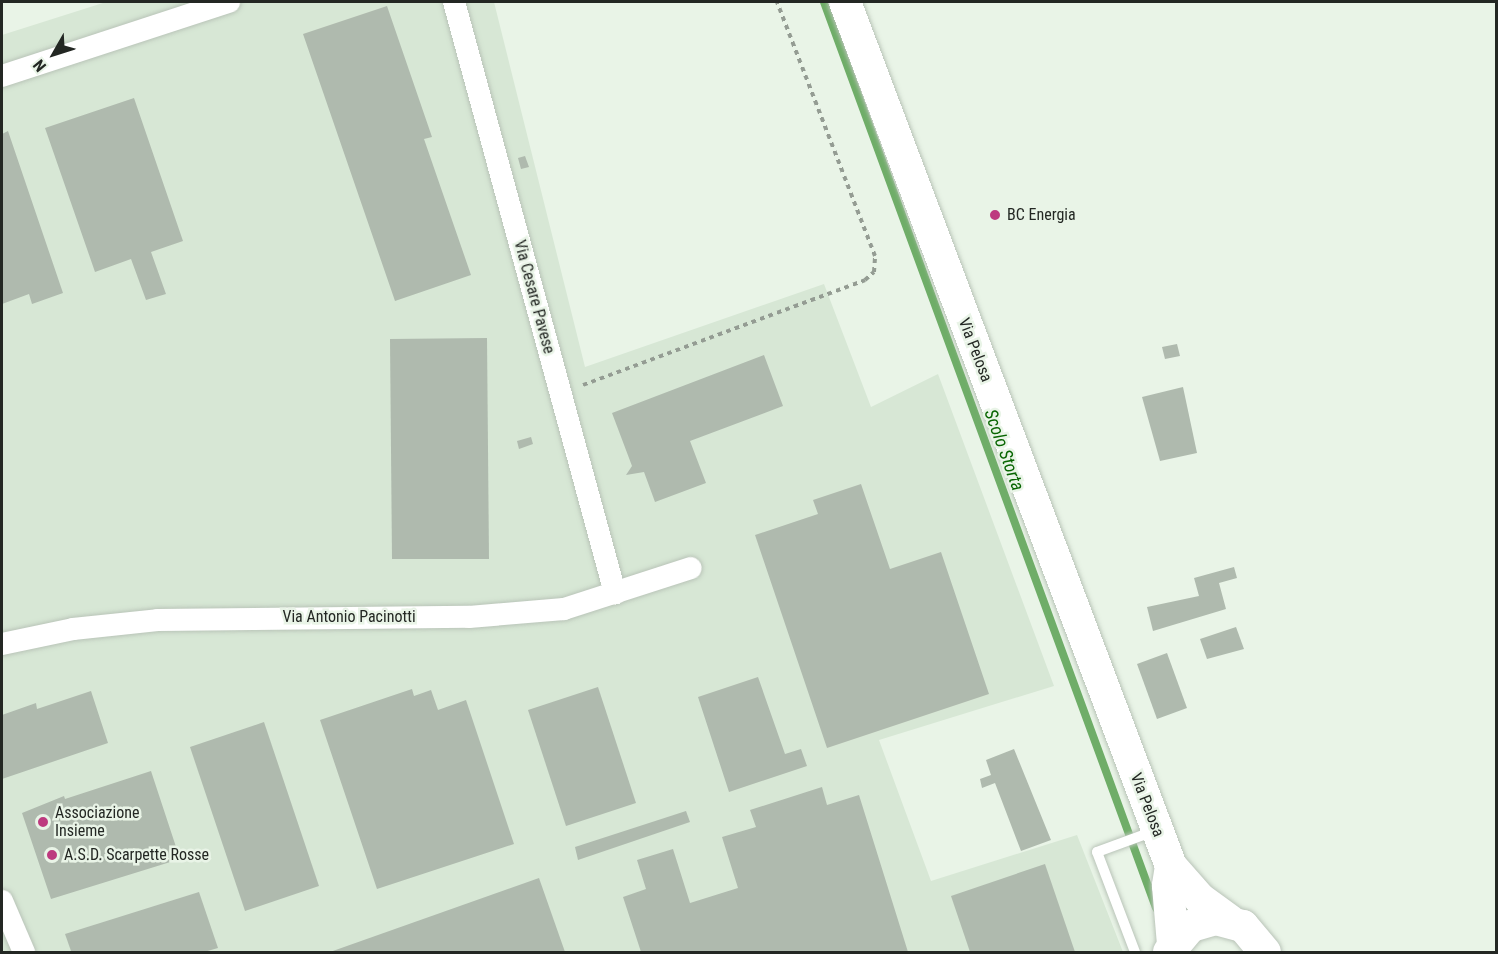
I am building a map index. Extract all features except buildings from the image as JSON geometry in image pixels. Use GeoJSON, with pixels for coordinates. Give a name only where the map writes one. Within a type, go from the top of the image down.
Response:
{"type":"FeatureCollection","features":[{"type":"Feature","properties":{"kind":"main road","name":"Via Pelosa"},"geometry":{"type":"LineString","coordinates":[[845,2],[1148,833],[1171,866],[1200,899],[1254,935],[1265,952]]}},
{"type":"Feature","properties":{"kind":"main road","name":"Via Pelosa"},"geometry":{"type":"LineString","coordinates":[[1171,866],[1168,886],[1171,948]]}},
{"type":"Feature","properties":{"kind":"main road","name":"Via Pelosa"},"geometry":{"type":"LineString","coordinates":[[1171,948],[1181,934],[1202,922],[1230,921]]}},
{"type":"Feature","properties":{"kind":"street"},"geometry":{"type":"LineString","coordinates":[[2,76],[229,2]]}},
{"type":"Feature","properties":{"kind":"street","name":"Via Cesare Pavese"},"geometry":{"type":"LineString","coordinates":[[454,2],[615,592]]}},
{"type":"Feature","properties":{"kind":"street","name":"Via Antonio Pacinotti"},"geometry":{"type":"LineString","coordinates":[[2,645],[73,629],[158,620],[479,616],[564,609],[691,568]]}},
{"type":"Feature","properties":{"kind":"street"},"geometry":{"type":"LineString","coordinates":[[2,901],[24,952]]}},
{"type":"Feature","properties":{"kind":"lane"},"geometry":{"type":"LineString","coordinates":[[1135,952],[1097,852],[1148,833]]}},
{"type":"Feature","properties":{"kind":"path"},"geometry":{"type":"LineString","coordinates":[[560,394],[866,280],[874,272],[875,256],[777,2]]}},
{"type":"Feature","properties":{"kind":"shaded area"},"geometry":{"type":"Polygon","coordinates":[[[106,2],[494,2],[585,367],[824,284],[871,407],[938,374],[1054,686],[879,740],[931,881],[1077,835],[1123,952],[2,952],[2,35],[106,2]]]}},
{"type":"Feature","properties":{"kind":"waterway","name":"Scolo Storta"},"geometry":{"type":"LineString","coordinates":[[824,2],[1156,908]]}},
{"type":"Feature","properties":{"kind":"place","name":"BC Energia"},"geometry":{"type":"Point","coordinates":[995,215]}},
{"type":"Feature","properties":{"kind":"place","name":"Associazione Insieme"},"geometry":{"type":"Point","coordinates":[43,822]}},
{"type":"Feature","properties":{"kind":"place","name":"A.S.D. Scarpette Rosse"},"geometry":{"type":"Point","coordinates":[52,855]}}]}
